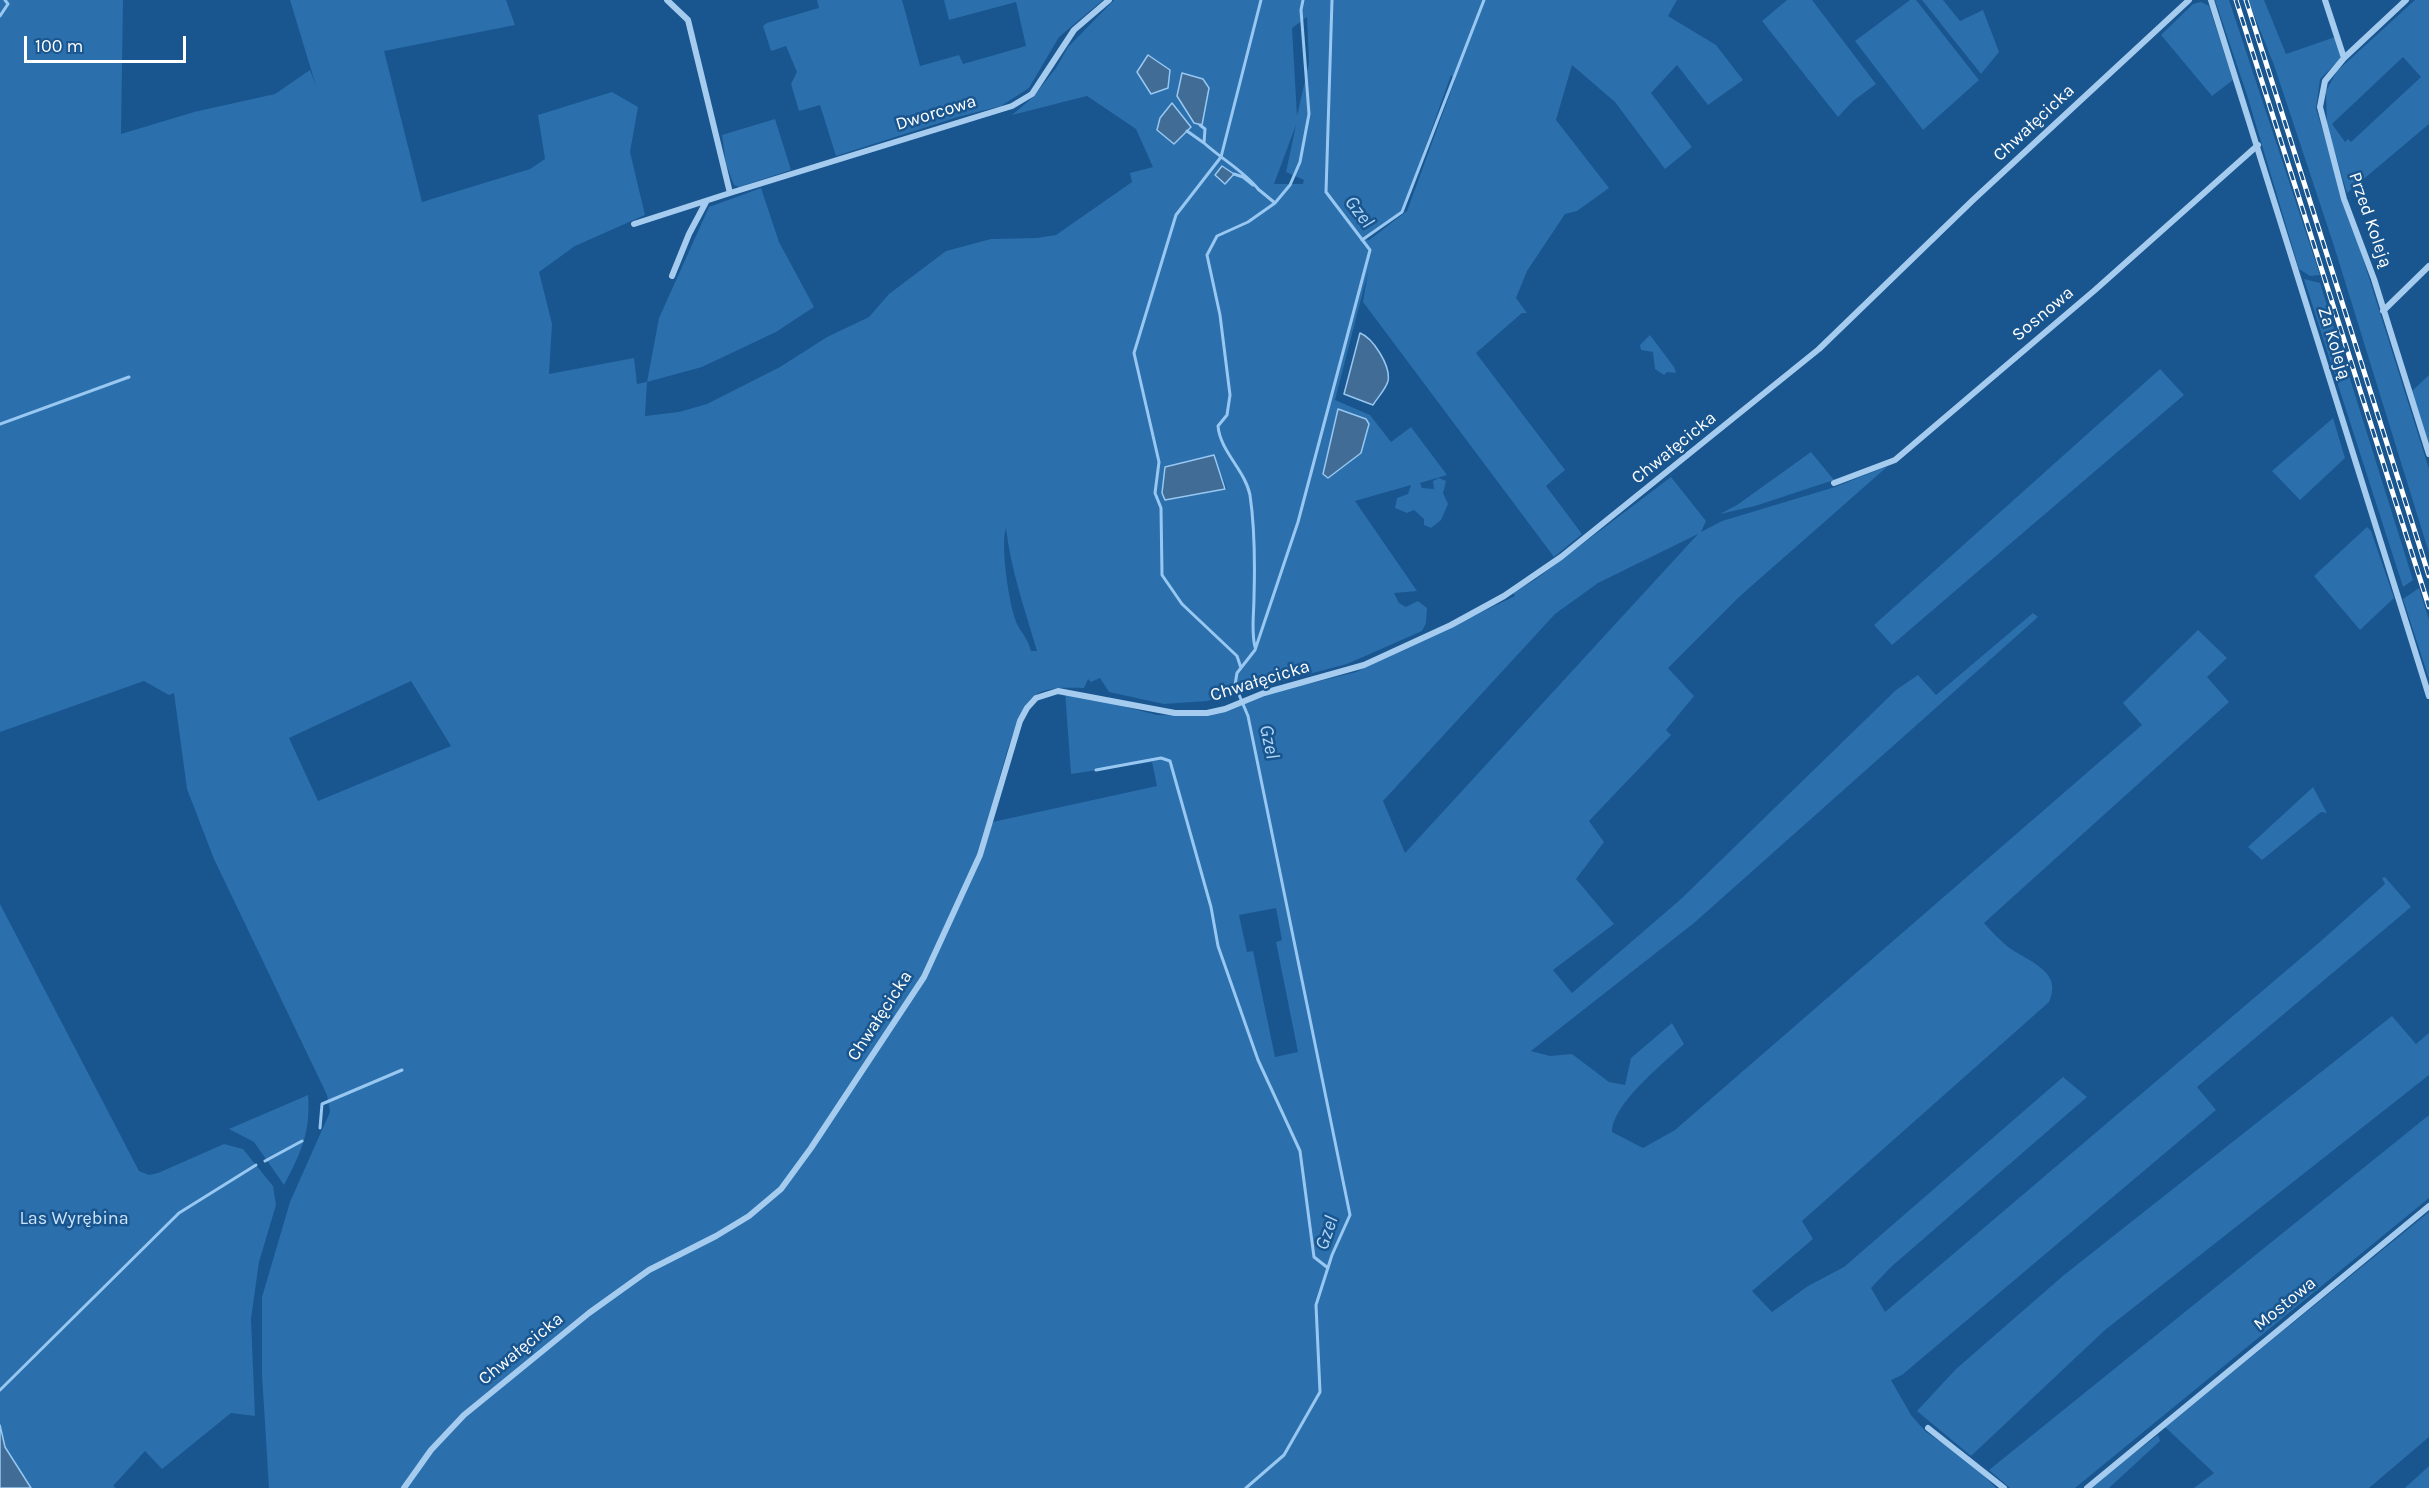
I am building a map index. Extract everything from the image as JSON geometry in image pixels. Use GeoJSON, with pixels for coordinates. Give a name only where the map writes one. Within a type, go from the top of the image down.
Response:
{"type":"FeatureCollection","features":[{"type":"Feature","properties":{"kind":"street"},"geometry":{"type":"LineString","coordinates":[[666,0],[676,6],[688,20],[730,193]]}},
{"type":"Feature","properties":{"kind":"street","name":"Dworcowa"},"geometry":{"type":"LineString","coordinates":[[634,224],[1012,106],[1032,94],[1074,30],[1108,0]]}},
{"type":"Feature","properties":{"kind":"street","name":"Chwałęcicka"},"geometry":{"type":"LineString","coordinates":[[404,1488],[431,1450],[464,1415],[589,1313],[649,1270],[716,1236],[749,1216],[781,1189],[811,1148],[924,976],[980,855],[1020,721],[1031,703],[1042,695],[1058,691],[1190,714],[1208,713],[1385,656],[1477,611],[1554,562],[1819,349],[1973,200],[2189,0]]}},
{"type":"Feature","properties":{"kind":"street","name":"Za Koleją"},"geometry":{"type":"LineString","coordinates":[[2211,0],[2429,696]]}},
{"type":"Feature","properties":{"kind":"street"},"geometry":{"type":"LineString","coordinates":[[2325,0],[2344,58]]}},
{"type":"Feature","properties":{"kind":"street","name":"Przed Koleją"},"geometry":{"type":"LineString","coordinates":[[2406,0],[2344,58],[2325,81],[2320,107],[2344,199],[2374,279],[2429,454]]}},
{"type":"Feature","properties":{"kind":"street","name":"Sosnowa"},"geometry":{"type":"LineString","coordinates":[[1834,483],[1895,460],[2095,290],[2258,145]]}},
{"type":"Feature","properties":{"kind":"street"},"geometry":{"type":"LineString","coordinates":[[672,276],[688,234],[706,202]]}},
{"type":"Feature","properties":{"kind":"street"},"geometry":{"type":"LineString","coordinates":[[2383,310],[2429,266]]}},
{"type":"Feature","properties":{"kind":"street","name":"Mostowa"},"geometry":{"type":"LineString","coordinates":[[2087,1488],[2429,1206]]}},
{"type":"Feature","properties":{"kind":"street"},"geometry":{"type":"LineString","coordinates":[[1928,1428],[2004,1488]]}},
{"type":"Feature","properties":{"kind":"green space"},"geometry":{"type":"Polygon","coordinates":[[[0,0],[123,0],[121,134],[194,112],[275,94],[310,70],[316,86],[290,0],[506,0],[515,25],[384,51],[422,202],[530,169],[545,159],[538,115],[612,92],[638,107],[630,152],[645,215],[575,246],[539,272],[552,324],[549,374],[634,358],[637,384],[647,382],[645,416],[679,412],[707,404],[780,367],[827,337],[869,317],[889,294],[946,251],[991,239],[1037,238],[1056,235],[1132,182],[1130,173],[1153,167],[1136,129],[1087,96],[1012,115],[1033,97],[1056,68],[1068,47],[1114,0],[1677,0],[1668,16],[1716,45],[1743,80],[1708,105],[1677,65],[1651,93],[1692,147],[1665,169],[1615,102],[1572,65],[1556,120],[1609,188],[1577,211],[1565,214],[1527,271],[1516,298],[1527,313],[1522,313],[1476,353],[1565,470],[1546,486],[1582,534],[1554,557],[1363,302],[1368,272],[1335,400],[1370,415],[1391,442],[1411,427],[1447,475],[1420,483],[1422,488],[1434,489],[1433,481],[1439,478],[1446,481],[1443,493],[1448,504],[1441,520],[1431,528],[1424,525],[1424,519],[1414,510],[1407,513],[1395,508],[1397,498],[1408,494],[1411,485],[1355,501],[1417,591],[1394,593],[1399,603],[1406,607],[1418,601],[1427,608],[1426,623],[1422,631],[1347,664],[1207,701],[1164,704],[1109,692],[1100,678],[1091,682],[1088,679],[1084,688],[1058,688],[1039,693],[1026,705],[1012,736],[988,823],[1157,786],[1152,762],[1071,774],[1065,691],[1157,715],[1201,716],[1275,692],[1356,672],[1515,596],[1513,593],[1536,579],[1671,477],[1706,521],[1701,532],[1722,521],[1835,487],[1888,466],[1739,597],[1668,668],[1694,696],[1666,730],[1671,735],[1589,821],[1604,842],[1576,879],[1614,924],[1553,970],[1572,993],[1681,899],[1896,690],[1918,675],[1936,695],[2033,613],[2038,617],[1694,923],[1531,1051],[1550,1056],[1572,1054],[1609,1082],[1625,1085],[1631,1058],[1672,1023],[1684,1044],[1630,1097],[1621,1109],[1612,1132],[1643,1148],[1675,1130],[2142,725],[2123,703],[2198,630],[2227,658],[2207,677],[2229,702],[1984,923],[2007,946],[2033,962],[2047,974],[2052,991],[2049,1002],[1802,1221],[1813,1239],[1752,1291],[1772,1312],[1808,1286],[1844,1267],[2063,1077],[2087,1097],[1891,1267],[1871,1288],[1885,1312],[2321,941],[2385,884],[2382,878],[2385,877],[2411,907],[2197,1087],[2216,1110],[1902,1375],[1891,1380],[1911,1415],[1926,1432],[1970,1461],[1996,1488],[269,1488],[262,1375],[262,1297],[290,1202],[330,1112],[327,1095],[214,859],[187,789],[174,693],[169,695],[144,681],[0,732],[0,0]],[[1307,17],[1292,28],[1297,116],[1309,63],[1307,17]],[[1451,75],[1402,212],[1365,239],[1369,240],[1407,211],[1455,80],[1451,75]],[[1296,125],[1274,184],[1303,184],[1304,180],[1286,172],[1296,125]],[[1214,456],[1165,500],[1227,489],[1214,456]],[[1006,528],[1004,547],[1015,618],[1031,651],[1037,651],[1015,575],[1006,528]],[[1698,534],[1598,583],[1555,614],[1383,801],[1405,853],[1698,534]],[[411,681],[289,738],[318,801],[451,746],[411,681]],[[1276,908],[1239,915],[1247,952],[1253,951],[1275,1057],[1298,1052],[1276,942],[1282,940],[1276,908]]]}},
{"type":"Feature","properties":{"kind":"green space"},"geometry":{"type":"Polygon","coordinates":[[[817,0],[902,0],[920,66],[959,55],[963,64],[1026,46],[1016,2],[949,20],[944,0],[1103,0],[1059,37],[1029,88],[1001,106],[958,117],[836,156],[820,105],[799,111],[791,84],[797,72],[786,46],[771,51],[763,26],[819,8],[817,0]]]}},
{"type":"Feature","properties":{"kind":"green space"},"geometry":{"type":"Polygon","coordinates":[[[1787,0],[1812,0],[1876,84],[1853,101],[1838,117],[1762,21],[1787,0]]]}},
{"type":"Feature","properties":{"kind":"green space"},"geometry":{"type":"Polygon","coordinates":[[[1910,0],[1916,0],[1979,80],[1923,130],[1855,41],[1910,0]]]}},
{"type":"Feature","properties":{"kind":"green space"},"geometry":{"type":"Polygon","coordinates":[[[1922,0],[1943,0],[1960,21],[1983,10],[1999,52],[1981,74],[1922,0]]]}},
{"type":"Feature","properties":{"kind":"green space"},"geometry":{"type":"Polygon","coordinates":[[[2215,0],[2229,0],[2320,275],[2310,276],[2299,269],[2247,95],[2215,0]]]}},
{"type":"Feature","properties":{"kind":"green space"},"geometry":{"type":"Polygon","coordinates":[[[2248,0],[2264,0],[2286,54],[2335,37],[2341,58],[2320,79],[2316,109],[2429,469],[2429,553],[2334,246],[2274,65],[2248,0]]]}},
{"type":"Feature","properties":{"kind":"green space"},"geometry":{"type":"Polygon","coordinates":[[[2415,0],[2429,0],[2429,124],[2347,193],[2327,126],[2326,91],[2337,71],[2415,0]],[[2403,57],[2332,124],[2345,142],[2348,139],[2351,142],[2421,77],[2403,57]]]}},
{"type":"Feature","properties":{"kind":"green space"},"geometry":{"type":"Polygon","coordinates":[[[2201,2],[2209,6],[2233,80],[2212,96],[2161,35],[2193,4],[2201,2]]]}},
{"type":"Feature","properties":{"kind":"green space"},"geometry":{"type":"Polygon","coordinates":[[[775,119],[791,170],[739,187],[734,185],[726,164],[722,135],[775,119]]]}},
{"type":"Feature","properties":{"kind":"green space"},"geometry":{"type":"Polygon","coordinates":[[[761,188],[779,242],[814,307],[776,332],[702,367],[647,382],[659,318],[709,207],[761,188]]]}},
{"type":"Feature","properties":{"kind":"green space"},"geometry":{"type":"Polygon","coordinates":[[[2304,279],[2320,283],[2413,580],[2403,587],[2304,279]]]}},
{"type":"Feature","properties":{"kind":"green space"},"geometry":{"type":"Polygon","coordinates":[[[1650,335],[1676,373],[1667,372],[1664,375],[1655,369],[1653,352],[1641,350],[1640,345],[1650,335]]]}},
{"type":"Feature","properties":{"kind":"green space"},"geometry":{"type":"Polygon","coordinates":[[[2160,369],[2184,395],[1892,645],[1874,625],[2160,369]]]}},
{"type":"Feature","properties":{"kind":"green space"},"geometry":{"type":"Polygon","coordinates":[[[2429,375],[2429,445],[2411,392],[2429,375]]]}},
{"type":"Feature","properties":{"kind":"green space"},"geometry":{"type":"Polygon","coordinates":[[[2333,418],[2345,458],[2300,500],[2272,471],[2333,418]]]}},
{"type":"Feature","properties":{"kind":"green space"},"geometry":{"type":"Polygon","coordinates":[[[1811,452],[1834,480],[1755,506],[1720,514],[1737,505],[1811,452]]]}},
{"type":"Feature","properties":{"kind":"green space"},"geometry":{"type":"Polygon","coordinates":[[[2367,527],[2371,531],[2394,598],[2360,630],[2314,576],[2367,527]]]}},
{"type":"Feature","properties":{"kind":"green space"},"geometry":{"type":"Polygon","coordinates":[[[2419,588],[2429,620],[2429,679],[2403,599],[2419,588]]]}},
{"type":"Feature","properties":{"kind":"green space"},"geometry":{"type":"Polygon","coordinates":[[[2313,787],[2327,813],[2321,812],[2262,860],[2248,847],[2313,787]]]}},
{"type":"Feature","properties":{"kind":"green space","name":"Las Wyrębina"},"geometry":{"type":"Polygon","coordinates":[[[0,904],[139,1171],[149,1175],[158,1173],[224,1144],[243,1149],[273,1186],[276,1205],[259,1262],[251,1319],[255,1416],[231,1413],[162,1469],[145,1451],[113,1486],[116,1488],[31,1488],[5,1447],[0,1425],[0,904]]]}},
{"type":"Feature","properties":{"kind":"green space"},"geometry":{"type":"Polygon","coordinates":[[[2392,1016],[2416,1044],[2429,1033],[2429,1075],[2105,1330],[1971,1456],[1917,1411],[1956,1369],[2064,1275],[2392,1016]]]}},
{"type":"Feature","properties":{"kind":"green space"},"geometry":{"type":"Polygon","coordinates":[[[308,1095],[308,1120],[304,1142],[284,1185],[254,1142],[229,1129],[308,1095]]]}},
{"type":"Feature","properties":{"kind":"green space"},"geometry":{"type":"Polygon","coordinates":[[[2429,1115],[2429,1198],[2075,1488],[2010,1488],[1989,1470],[2429,1115]]]}},
{"type":"Feature","properties":{"kind":"green space"},"geometry":{"type":"Polygon","coordinates":[[[2429,1212],[2429,1437],[2369,1488],[2194,1488],[2214,1473],[2165,1427],[2429,1212]]]}},
{"type":"Feature","properties":{"kind":"green space"},"geometry":{"type":"Polygon","coordinates":[[[2158,1435],[2160,1441],[2109,1488],[2088,1488],[2158,1435]]]}},
{"type":"Feature","properties":{"kind":"green space"},"geometry":{"type":"Polygon","coordinates":[[[2429,1466],[2429,1488],[2405,1488],[2429,1466]]]}},
{"type":"Feature","properties":{"kind":"shaded area"},"geometry":{"type":"Polygon","coordinates":[[[1148,55],[1170,70],[1168,88],[1151,94],[1137,72],[1148,55]]]}},
{"type":"Feature","properties":{"kind":"shaded area"},"geometry":{"type":"Polygon","coordinates":[[[1182,73],[1203,79],[1209,88],[1202,125],[1194,123],[1177,96],[1182,73]]]}},
{"type":"Feature","properties":{"kind":"shaded area"},"geometry":{"type":"Polygon","coordinates":[[[1172,103],[1191,127],[1174,144],[1157,130],[1160,118],[1172,103]]]}},
{"type":"Feature","properties":{"kind":"shaded area"},"geometry":{"type":"Polygon","coordinates":[[[1222,166],[1234,174],[1225,184],[1215,175],[1222,166]]]}},
{"type":"Feature","properties":{"kind":"shaded area"},"geometry":{"type":"Polygon","coordinates":[[[1360,333],[1370,340],[1380,353],[1387,368],[1387,384],[1373,405],[1344,394],[1360,333]]]}},
{"type":"Feature","properties":{"kind":"shaded area"},"geometry":{"type":"Polygon","coordinates":[[[1338,409],[1366,419],[1369,424],[1361,453],[1328,478],[1323,474],[1338,409]]]}},
{"type":"Feature","properties":{"kind":"shaded area"},"geometry":{"type":"Polygon","coordinates":[[[1214,455],[1225,489],[1165,500],[1162,493],[1165,467],[1214,455]]]}},
{"type":"Feature","properties":{"kind":"shaded area"},"geometry":{"type":"Polygon","coordinates":[[[0,1425],[5,1447],[31,1488],[0,1488],[0,1425]]]}},
{"type":"Feature","properties":{"kind":"waterway"},"geometry":{"type":"LineString","coordinates":[[0,16],[8,4],[5,0]]}},
{"type":"Feature","properties":{"kind":"waterway"},"geometry":{"type":"LineString","coordinates":[[1241,668],[1237,656],[1182,604],[1162,575],[1161,508],[1155,493],[1159,462],[1134,353],[1176,215],[1221,157],[1261,0]]}},
{"type":"Feature","properties":{"kind":"waterway"},"geometry":{"type":"LineString","coordinates":[[1255,647],[1252,508],[1247,486],[1223,444],[1218,426],[1227,415],[1230,395],[1220,315],[1207,255],[1217,236],[1248,222],[1275,203],[1290,185],[1300,162],[1309,114],[1301,10],[1303,0]]}},
{"type":"Feature","properties":{"kind":"waterway","name":"Gzel"},"geometry":{"type":"LineString","coordinates":[[1246,1488],[1284,1455],[1320,1392],[1316,1305],[1332,1255],[1350,1215],[1248,716],[1235,685],[1237,673],[1255,650],[1298,522],[1370,250],[1326,192],[1332,0]]}},
{"type":"Feature","properties":{"kind":"waterway"},"geometry":{"type":"LineString","coordinates":[[1362,240],[1402,212],[1484,0]]}},
{"type":"Feature","properties":{"kind":"waterway"},"geometry":{"type":"LineString","coordinates":[[1200,125],[1205,129],[1204,143],[1240,171],[1259,190]]}},
{"type":"Feature","properties":{"kind":"waterway"},"geometry":{"type":"LineString","coordinates":[[1187,131],[1204,143]]}},
{"type":"Feature","properties":{"kind":"waterway"},"geometry":{"type":"LineString","coordinates":[[1234,174],[1243,177],[1253,185]]}},
{"type":"Feature","properties":{"kind":"waterway"},"geometry":{"type":"LineString","coordinates":[[1258,189],[1275,203]]}},
{"type":"Feature","properties":{"kind":"waterway"},"geometry":{"type":"LineString","coordinates":[[0,424],[129,377]]}},
{"type":"Feature","properties":{"kind":"waterway"},"geometry":{"type":"LineString","coordinates":[[1096,770],[1161,758],[1170,761],[1211,907],[1218,946],[1258,1060],[1300,1151],[1314,1257],[1328,1268]]}},
{"type":"Feature","properties":{"kind":"waterway"},"geometry":{"type":"LineString","coordinates":[[320,1128],[322,1104],[402,1070]]}},
{"type":"Feature","properties":{"kind":"waterway"},"geometry":{"type":"LineString","coordinates":[[265,1161],[302,1141]]}},
{"type":"Feature","properties":{"kind":"waterway"},"geometry":{"type":"LineString","coordinates":[[0,1390],[179,1213],[256,1165]]}},
{"type":"Feature","properties":{"kind":"railway"},"geometry":{"type":"LineString","coordinates":[[2236,0],[2429,607]]}},
{"type":"Feature","properties":{"kind":"railway"},"geometry":{"type":"LineString","coordinates":[[2246,0],[2429,576]]}}]}
